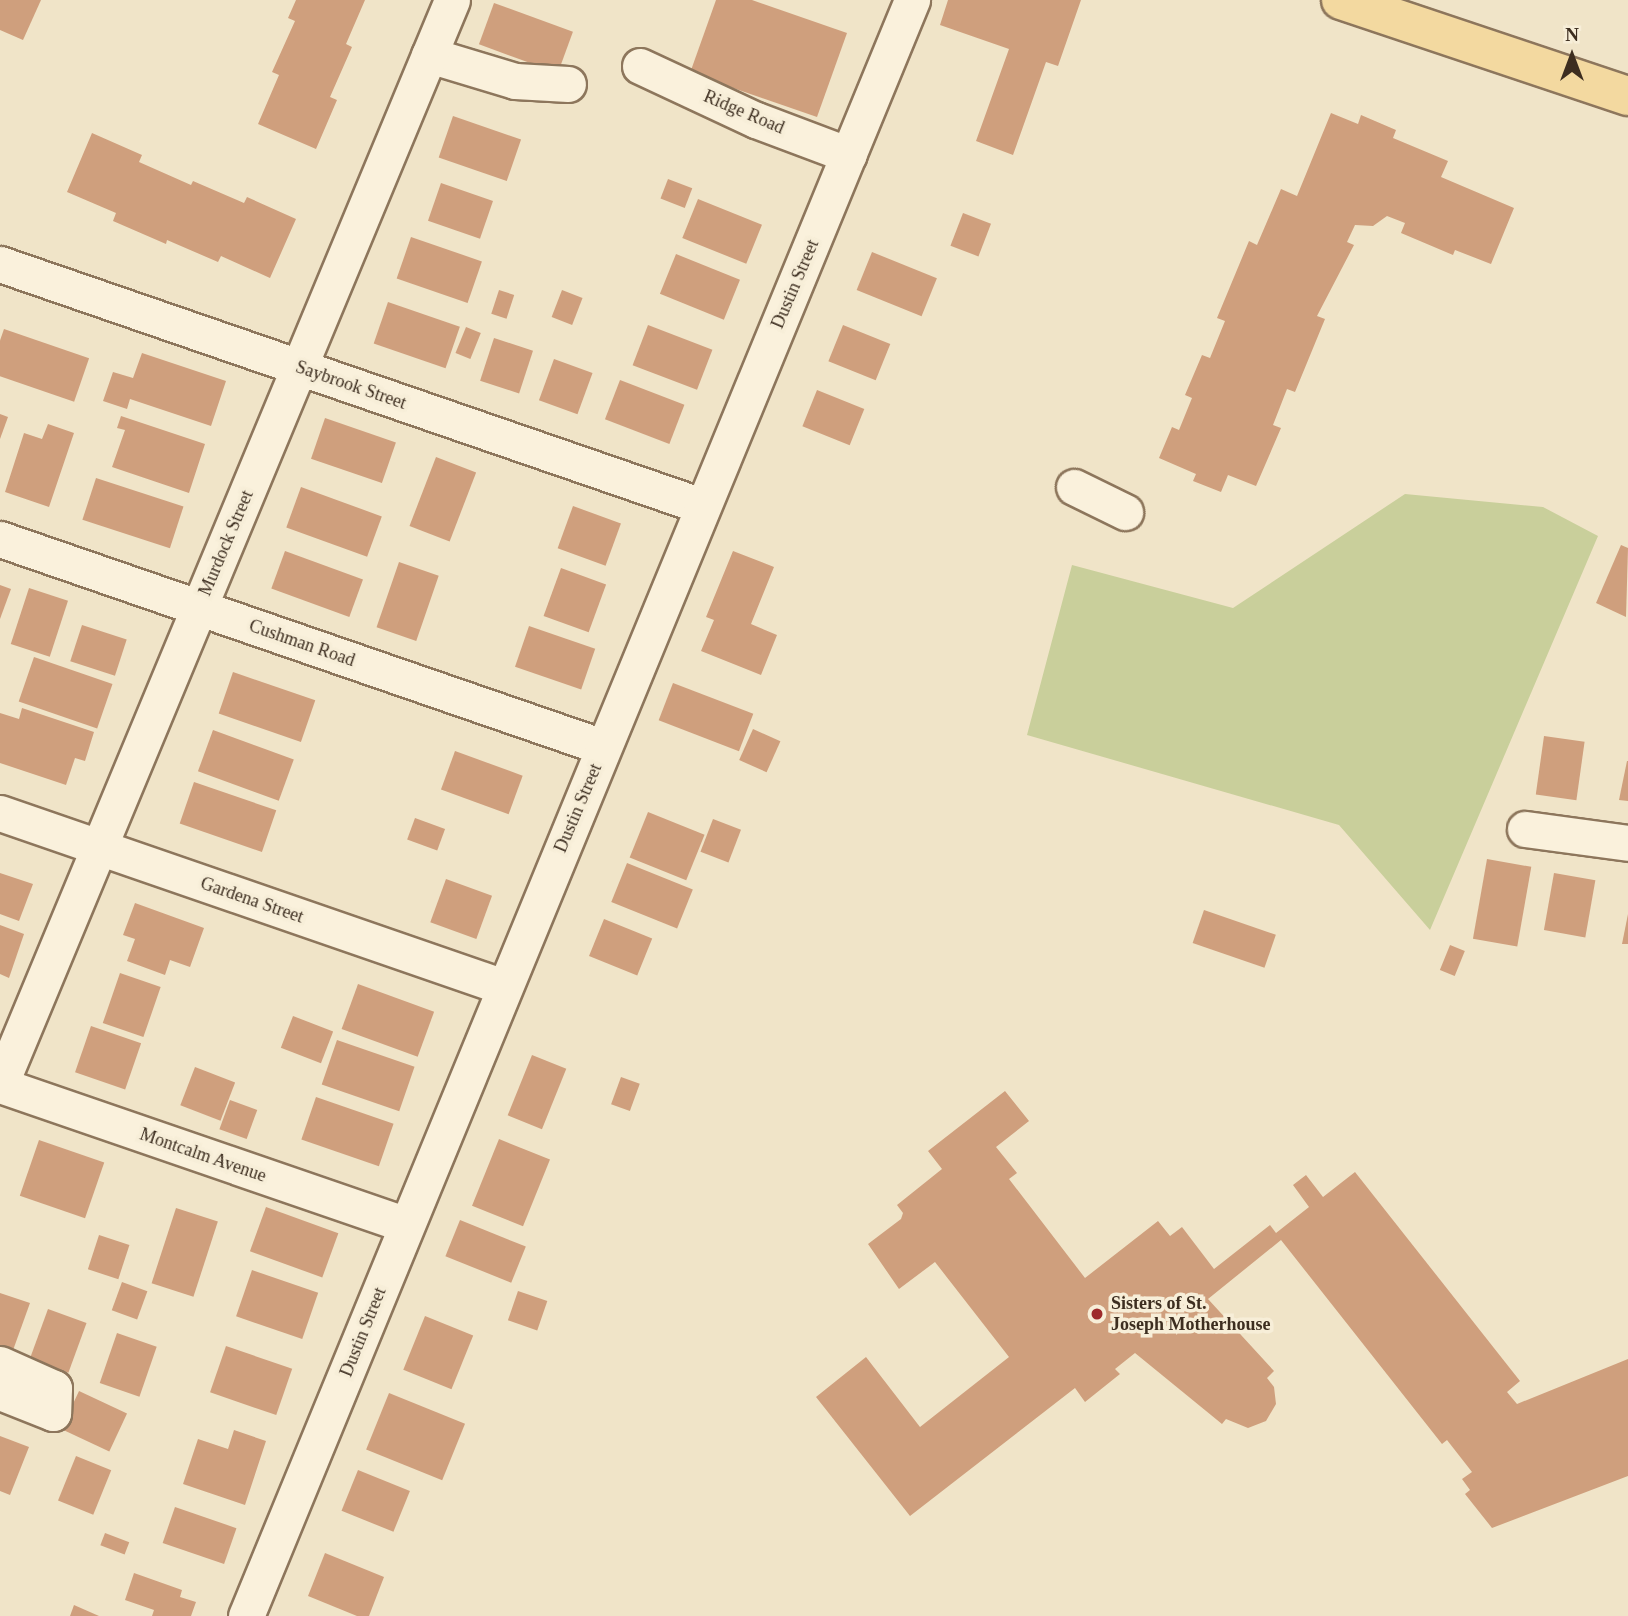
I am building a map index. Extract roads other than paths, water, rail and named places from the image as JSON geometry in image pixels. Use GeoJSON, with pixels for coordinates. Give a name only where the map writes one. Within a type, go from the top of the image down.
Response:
{"type":"FeatureCollection","features":[{"type":"Feature","properties":{"kind":"main road"},"geometry":{"type":"LineString","coordinates":[[1341,0],[1627,92]]}},
{"type":"Feature","properties":{"kind":"street","name":"Murdock Street"},"geometry":{"type":"LineString","coordinates":[[0,1085],[452,0]]}},
{"type":"Feature","properties":{"kind":"street","name":"Dustin Street"},"geometry":{"type":"LineString","coordinates":[[246,1616],[912,0]]}},
{"type":"Feature","properties":{"kind":"street"},"geometry":{"type":"LineString","coordinates":[[429,55],[515,81],[568,84]]}},
{"type":"Feature","properties":{"kind":"street","name":"Ridge Road"},"geometry":{"type":"LineString","coordinates":[[640,66],[756,120],[849,155]]}},
{"type":"Feature","properties":{"kind":"street","name":"Saybrook Street"},"geometry":{"type":"LineString","coordinates":[[0,264],[702,506]]}},
{"type":"Feature","properties":{"kind":"street"},"geometry":{"type":"LineString","coordinates":[[1074,487],[1125,512]]}},
{"type":"Feature","properties":{"kind":"street","name":"Cushman Road"},"geometry":{"type":"LineString","coordinates":[[0,539],[603,747]]}},
{"type":"Feature","properties":{"kind":"street","name":"Gardena Street"},"geometry":{"type":"LineString","coordinates":[[0,813],[504,986]]}},
{"type":"Feature","properties":{"kind":"street"},"geometry":{"type":"LineString","coordinates":[[1525,829],[1628,843]]}},
{"type":"Feature","properties":{"kind":"street","name":"Montcalm Avenue"},"geometry":{"type":"LineString","coordinates":[[0,1085],[406,1225]]}},
{"type":"Feature","properties":{"kind":"street"},"geometry":{"type":"LineString","coordinates":[[0,1364],[54,1388],[53,1413],[0,1392]]}},
{"type":"Feature","properties":{"kind":"place","name":"Sisters of St. Joseph Motherhouse"},"geometry":{"type":"Point","coordinates":[1097,1314]}}]}
